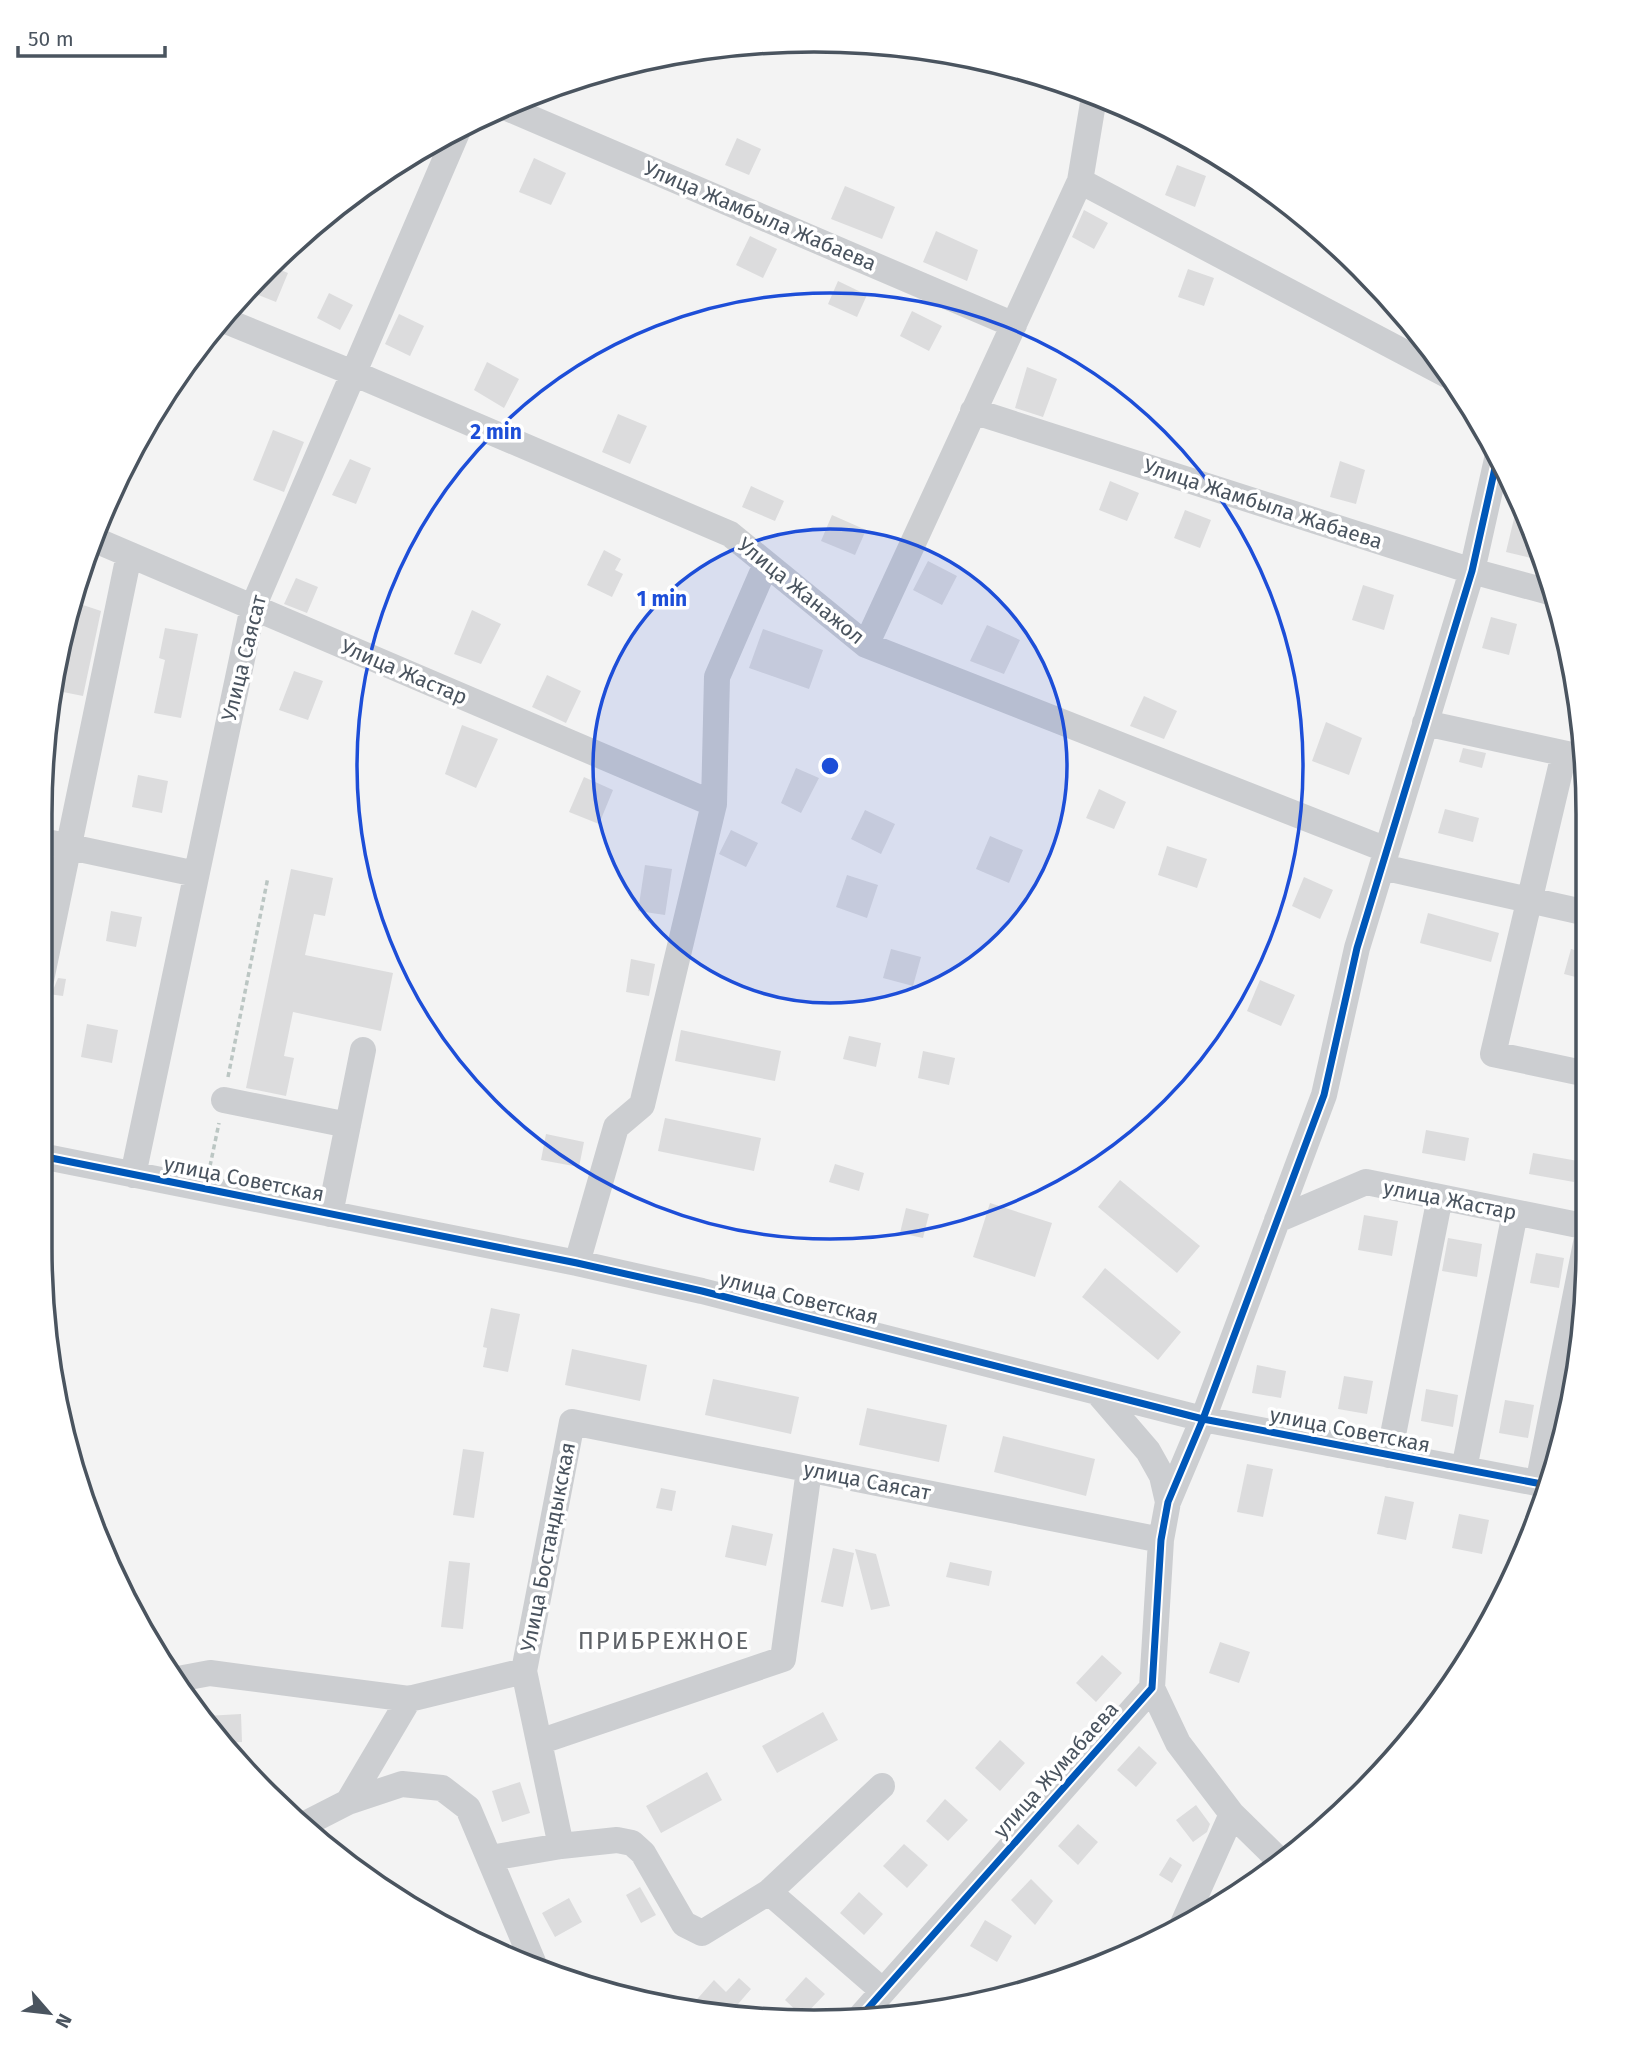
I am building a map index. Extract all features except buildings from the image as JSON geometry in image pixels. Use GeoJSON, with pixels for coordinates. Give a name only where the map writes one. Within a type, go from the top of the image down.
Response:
{"type":"FeatureCollection","features":[{"type":"Feature","properties":{"kind":"street"},"geometry":{"type":"LineString","coordinates":[[866,645],[1080,181],[1093,105]]}},
{"type":"Feature","properties":{"kind":"street","name":"Улица Жамбыла Жабаева"},"geometry":{"type":"LineString","coordinates":[[518,113],[1014,325]]}},
{"type":"Feature","properties":{"kind":"street","name":"Улица Саясат"},"geometry":{"type":"LineString","coordinates":[[133,1175],[253,607],[452,145]]}},
{"type":"Feature","properties":{"kind":"street"},"geometry":{"type":"LineString","coordinates":[[1080,181],[1429,365]]}},
{"type":"Feature","properties":{"kind":"street","name":"Улица Жанажол"},"geometry":{"type":"LineString","coordinates":[[232,323],[730,534],[866,645],[1384,859],[1576,911]]}},
{"type":"Feature","properties":{"kind":"street","name":"Улица Жамбыла Жабаева"},"geometry":{"type":"LineString","coordinates":[[974,411],[1472,571],[1542,590]]}},
{"type":"Feature","properties":{"kind":"street"},"geometry":{"type":"LineString","coordinates":[[1274,1855],[1232,1814],[1178,1743],[1152,1688],[1161,1541],[1168,1502],[1203,1419],[1324,1095],[1357,948],[1472,571],[1494,472]]}},
{"type":"Feature","properties":{"kind":"street","name":"Улица Жастар"},"geometry":{"type":"LineString","coordinates":[[103,543],[714,804]]}},
{"type":"Feature","properties":{"kind":"street"},"geometry":{"type":"LineString","coordinates":[[52,924],[130,555]]}},
{"type":"Feature","properties":{"kind":"street"},"geometry":{"type":"LineString","coordinates":[[577,1263],[616,1127],[642,1105],[714,804],[717,677],[766,564]]}},
{"type":"Feature","properties":{"kind":"street"},"geometry":{"type":"LineString","coordinates":[[1425,723],[1573,756]]}},
{"type":"Feature","properties":{"kind":"street"},"geometry":{"type":"LineString","coordinates":[[1573,758],[1529,900],[1493,1054],[1576,1072]]}},
{"type":"Feature","properties":{"kind":"street"},"geometry":{"type":"LineString","coordinates":[[52,843],[196,874]]}},
{"type":"Feature","properties":{"kind":"street"},"geometry":{"type":"LineString","coordinates":[[330,1214],[363,1050]]}},
{"type":"Feature","properties":{"kind":"street"},"geometry":{"type":"LineString","coordinates":[[224,1100],[348,1125]]}},
{"type":"Feature","properties":{"kind":"street","name":"улица Советская"},"geometry":{"type":"LineString","coordinates":[[52,1158],[577,1263],[702,1291],[1203,1419],[1538,1484]]}},
{"type":"Feature","properties":{"kind":"street","name":"улица Жастар"},"geometry":{"type":"LineString","coordinates":[[1278,1220],[1366,1182],[1576,1225]]}},
{"type":"Feature","properties":{"kind":"street"},"geometry":{"type":"LineString","coordinates":[[1389,1455],[1440,1198]]}},
{"type":"Feature","properties":{"kind":"street"},"geometry":{"type":"LineString","coordinates":[[1464,1469],[1515,1213]]}},
{"type":"Feature","properties":{"kind":"street"},"geometry":{"type":"LineString","coordinates":[[1548,1450],[1571,1325]]}},
{"type":"Feature","properties":{"kind":"street"},"geometry":{"type":"LineString","coordinates":[[1098,1393],[1148,1451],[1162,1476],[1168,1502]]}},
{"type":"Feature","properties":{"kind":"street","name":"улица Саясат"},"geometry":{"type":"LineString","coordinates":[[572,1422],[1161,1541]]}},
{"type":"Feature","properties":{"kind":"street","name":"Улица Бостандыкская"},"geometry":{"type":"LineString","coordinates":[[561,1846],[524,1671],[572,1422]]}},
{"type":"Feature","properties":{"kind":"street"},"geometry":{"type":"LineString","coordinates":[[539,1742],[783,1659],[809,1470]]}},
{"type":"Feature","properties":{"kind":"street","name":"Улица Бостандыкская"},"geometry":{"type":"LineString","coordinates":[[186,1678],[210,1673],[409,1699],[524,1671]]}},
{"type":"Feature","properties":{"kind":"street","name":"улица Жумабаева"},"geometry":{"type":"LineString","coordinates":[[869,2008],[1152,1688]]}},
{"type":"Feature","properties":{"kind":"street"},"geometry":{"type":"LineString","coordinates":[[348,1802],[409,1699]]}},
{"type":"Feature","properties":{"kind":"street"},"geometry":{"type":"LineString","coordinates":[[312,1821],[348,1802],[402,1784],[442,1788],[468,1808],[530,1955]]}},
{"type":"Feature","properties":{"kind":"street"},"geometry":{"type":"LineString","coordinates":[[490,1858],[617,1840],[632,1843],[643,1853],[684,1924],[702,1933],[769,1892],[882,1786]]}},
{"type":"Feature","properties":{"kind":"street"},"geometry":{"type":"LineString","coordinates":[[1188,1911],[1232,1814]]}},
{"type":"Feature","properties":{"kind":"street"},"geometry":{"type":"LineString","coordinates":[[769,1892],[883,1992]]}},
{"type":"Feature","properties":{"kind":"path"},"geometry":{"type":"LineString","coordinates":[[206,1189],[268,877]]}},
{"type":"Feature","properties":{"kind":"cycle path"},"geometry":{"type":"LineString","coordinates":[[869,2008],[1152,1688],[1161,1540],[1168,1502],[1203,1419],[1324,1095],[1357,948],[1472,571],[1494,472]]}},
{"type":"Feature","properties":{"kind":"cycle path"},"geometry":{"type":"LineString","coordinates":[[52,1158],[577,1263],[702,1291],[1203,1419],[1538,1483]]}},
{"type":"Feature","properties":{"kind":"district","name":"ПРИБРЕЖНОЕ"},"geometry":{"type":"Point","coordinates":[664,1641]}}]}
